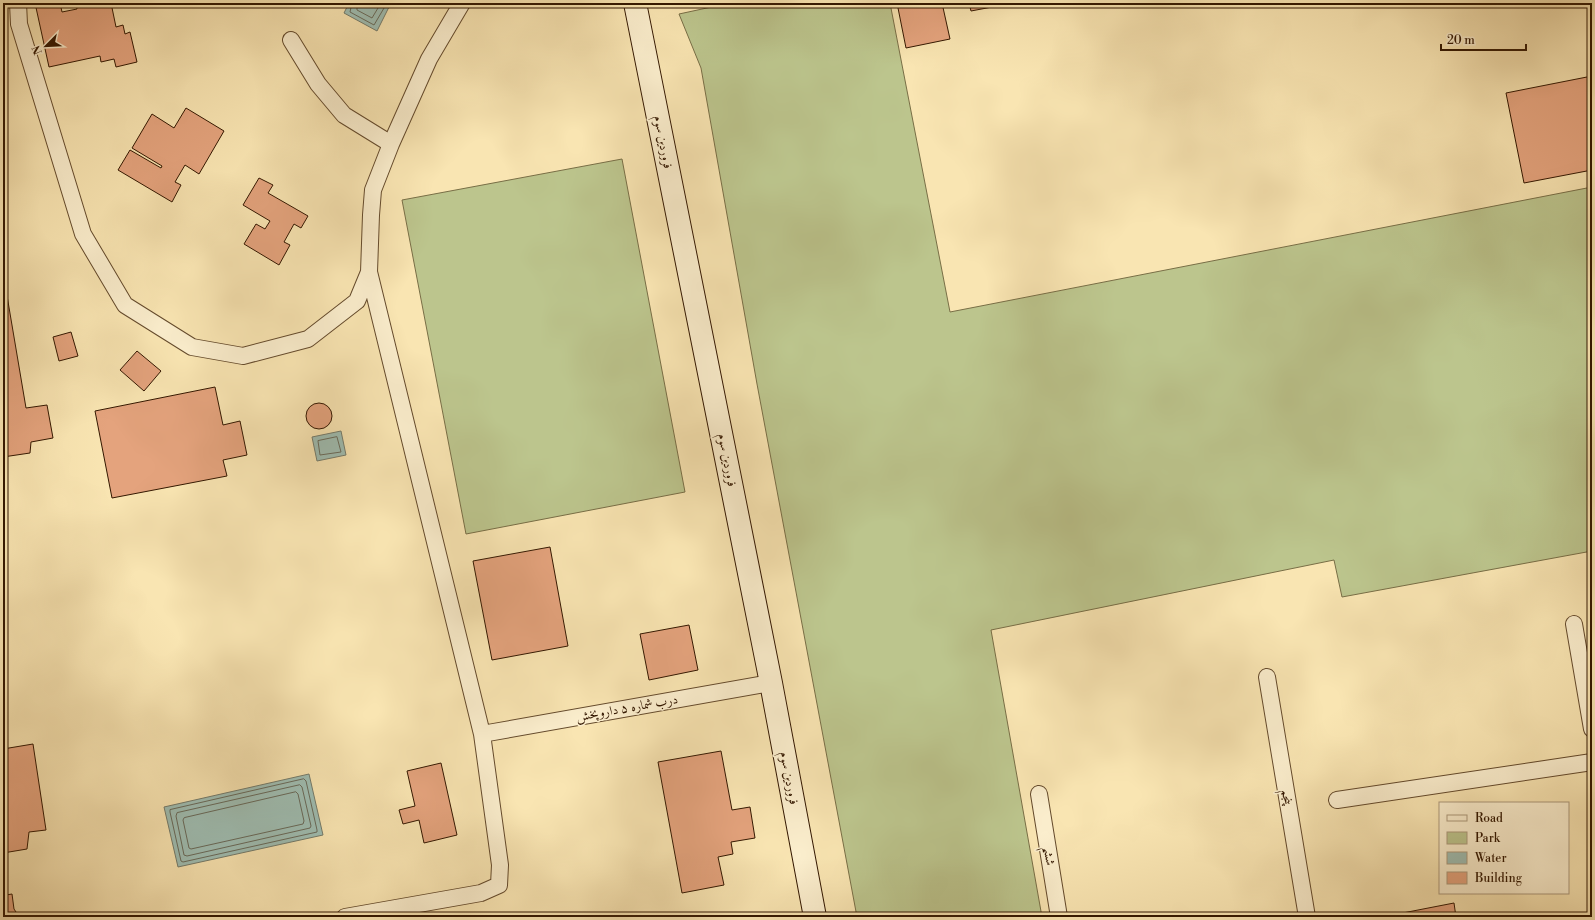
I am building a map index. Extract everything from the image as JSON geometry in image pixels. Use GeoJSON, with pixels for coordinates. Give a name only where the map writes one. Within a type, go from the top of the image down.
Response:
{"type":"FeatureCollection","features":[{"type":"Feature","properties":{"kind":"street","name":"فروردین سوم"},"geometry":{"type":"LineString","coordinates":[[635,3],[771,683],[815,917]]}},
{"type":"Feature","properties":{"kind":"lane"},"geometry":{"type":"LineString","coordinates":[[18,3],[19,24],[82,234],[125,304],[192,347],[243,356],[308,339],[357,301],[369,272]]}},
{"type":"Feature","properties":{"kind":"lane"},"geometry":{"type":"LineString","coordinates":[[345,917],[481,893],[499,885],[500,865],[482,734],[369,272],[370,215],[373,190],[391,144],[429,59],[462,3]]}},
{"type":"Feature","properties":{"kind":"lane"},"geometry":{"type":"LineString","coordinates":[[291,40],[318,84],[344,115],[391,144]]}},
{"type":"Feature","properties":{"kind":"lane"},"geometry":{"type":"LineString","coordinates":[[1574,624],[1592,729]]}},
{"type":"Feature","properties":{"kind":"lane","name":"پنجم"},"geometry":{"type":"LineString","coordinates":[[1267,677],[1307,917]]}},
{"type":"Feature","properties":{"kind":"lane","name":"درب شماره ۵ داروپخش"},"geometry":{"type":"LineString","coordinates":[[482,734],[771,683]]}},
{"type":"Feature","properties":{"kind":"lane"},"geometry":{"type":"LineString","coordinates":[[1337,800],[1592,762]]}},
{"type":"Feature","properties":{"kind":"lane","name":"ششم"},"geometry":{"type":"LineString","coordinates":[[1039,794],[1059,917]]}},
{"type":"Feature","properties":{"kind":"green space"},"geometry":{"type":"Polygon","coordinates":[[[730,3],[890,3],[950,312],[1592,187],[1592,551],[1342,597],[1334,560],[991,630],[1042,917],[857,917],[757,384],[701,68],[679,14],[730,3]]]}},
{"type":"Feature","properties":{"kind":"green space"},"geometry":{"type":"Polygon","coordinates":[[[622,159],[685,492],[466,534],[402,200],[622,159]]]}},
{"type":"Feature","properties":{"kind":"water"},"geometry":{"type":"Polygon","coordinates":[[[349,3],[391,3],[377,31],[344,13],[349,3]]]}},
{"type":"Feature","properties":{"kind":"water"},"geometry":{"type":"Polygon","coordinates":[[[341,431],[346,455],[317,461],[312,437],[341,431]]]}},
{"type":"Feature","properties":{"kind":"water"},"geometry":{"type":"Polygon","coordinates":[[[309,774],[323,835],[178,867],[164,807],[309,774]]]}},
{"type":"Feature","properties":{"kind":"building"},"geometry":{"type":"Polygon","coordinates":[[[35,3],[60,3],[62,12],[77,9],[76,3],[111,3],[116,27],[123,25],[125,34],[130,32],[137,62],[116,67],[114,59],[101,62],[100,56],[49,67],[35,3]]]}},
{"type":"Feature","properties":{"kind":"building"},"geometry":{"type":"Polygon","coordinates":[[[897,3],[942,3],[950,39],[906,48],[897,3]]]}},
{"type":"Feature","properties":{"kind":"building"},"geometry":{"type":"Polygon","coordinates":[[[969,3],[1013,3],[971,11],[969,3]]]}},
{"type":"Feature","properties":{"kind":"building"},"geometry":{"type":"Polygon","coordinates":[[[1592,76],[1592,170],[1524,183],[1506,93],[1592,76]]]}},
{"type":"Feature","properties":{"kind":"building"},"geometry":{"type":"Polygon","coordinates":[[[186,108],[224,131],[199,174],[185,165],[175,182],[181,185],[172,202],[118,170],[130,150],[161,168],[162,166],[132,148],[152,114],[174,128],[186,108]]]}},
{"type":"Feature","properties":{"kind":"building"},"geometry":{"type":"Polygon","coordinates":[[[259,178],[273,185],[268,193],[308,216],[301,228],[294,224],[284,242],[290,245],[279,265],[244,244],[256,224],[265,229],[270,221],[243,205],[259,178]]]}},
{"type":"Feature","properties":{"kind":"building"},"geometry":{"type":"Polygon","coordinates":[[[3,272],[26,408],[47,405],[53,438],[31,442],[30,453],[3,457],[3,272]]]}},
{"type":"Feature","properties":{"kind":"building"},"geometry":{"type":"Polygon","coordinates":[[[71,332],[78,356],[59,361],[53,337],[71,332]]]}},
{"type":"Feature","properties":{"kind":"building"},"geometry":{"type":"Polygon","coordinates":[[[137,351],[161,371],[144,391],[120,370],[137,351]]]}},
{"type":"Feature","properties":{"kind":"building"},"geometry":{"type":"Polygon","coordinates":[[[215,387],[223,425],[240,421],[247,455],[223,460],[227,476],[112,498],[95,411],[215,387]]]}},
{"type":"Feature","properties":{"kind":"building"},"geometry":{"type":"Polygon","coordinates":[[[319,403],[328,407],[332,416],[328,425],[319,429],[310,425],[306,416],[310,407],[319,403]]]}},
{"type":"Feature","properties":{"kind":"building"},"geometry":{"type":"Polygon","coordinates":[[[550,547],[568,646],[492,660],[473,561],[550,547]]]}},
{"type":"Feature","properties":{"kind":"building"},"geometry":{"type":"Polygon","coordinates":[[[689,625],[698,670],[649,680],[640,634],[689,625]]]}},
{"type":"Feature","properties":{"kind":"building"},"geometry":{"type":"Polygon","coordinates":[[[33,744],[46,830],[29,832],[27,849],[3,853],[3,749],[33,744]]]}},
{"type":"Feature","properties":{"kind":"building"},"geometry":{"type":"Polygon","coordinates":[[[721,751],[732,810],[750,807],[755,838],[731,842],[733,854],[718,857],[724,885],[682,893],[658,762],[721,751]]]}},
{"type":"Feature","properties":{"kind":"building"},"geometry":{"type":"Polygon","coordinates":[[[441,763],[457,835],[424,843],[419,820],[403,824],[399,810],[415,806],[407,771],[441,763]]]}},
{"type":"Feature","properties":{"kind":"building"},"geometry":{"type":"Polygon","coordinates":[[[3,878],[6,895],[12,894],[14,909],[18,915],[33,913],[33,917],[3,917],[3,878]]]}},
{"type":"Feature","properties":{"kind":"building"},"geometry":{"type":"Polygon","coordinates":[[[1454,903],[1456,917],[1382,917],[1454,903]]]}}]}
